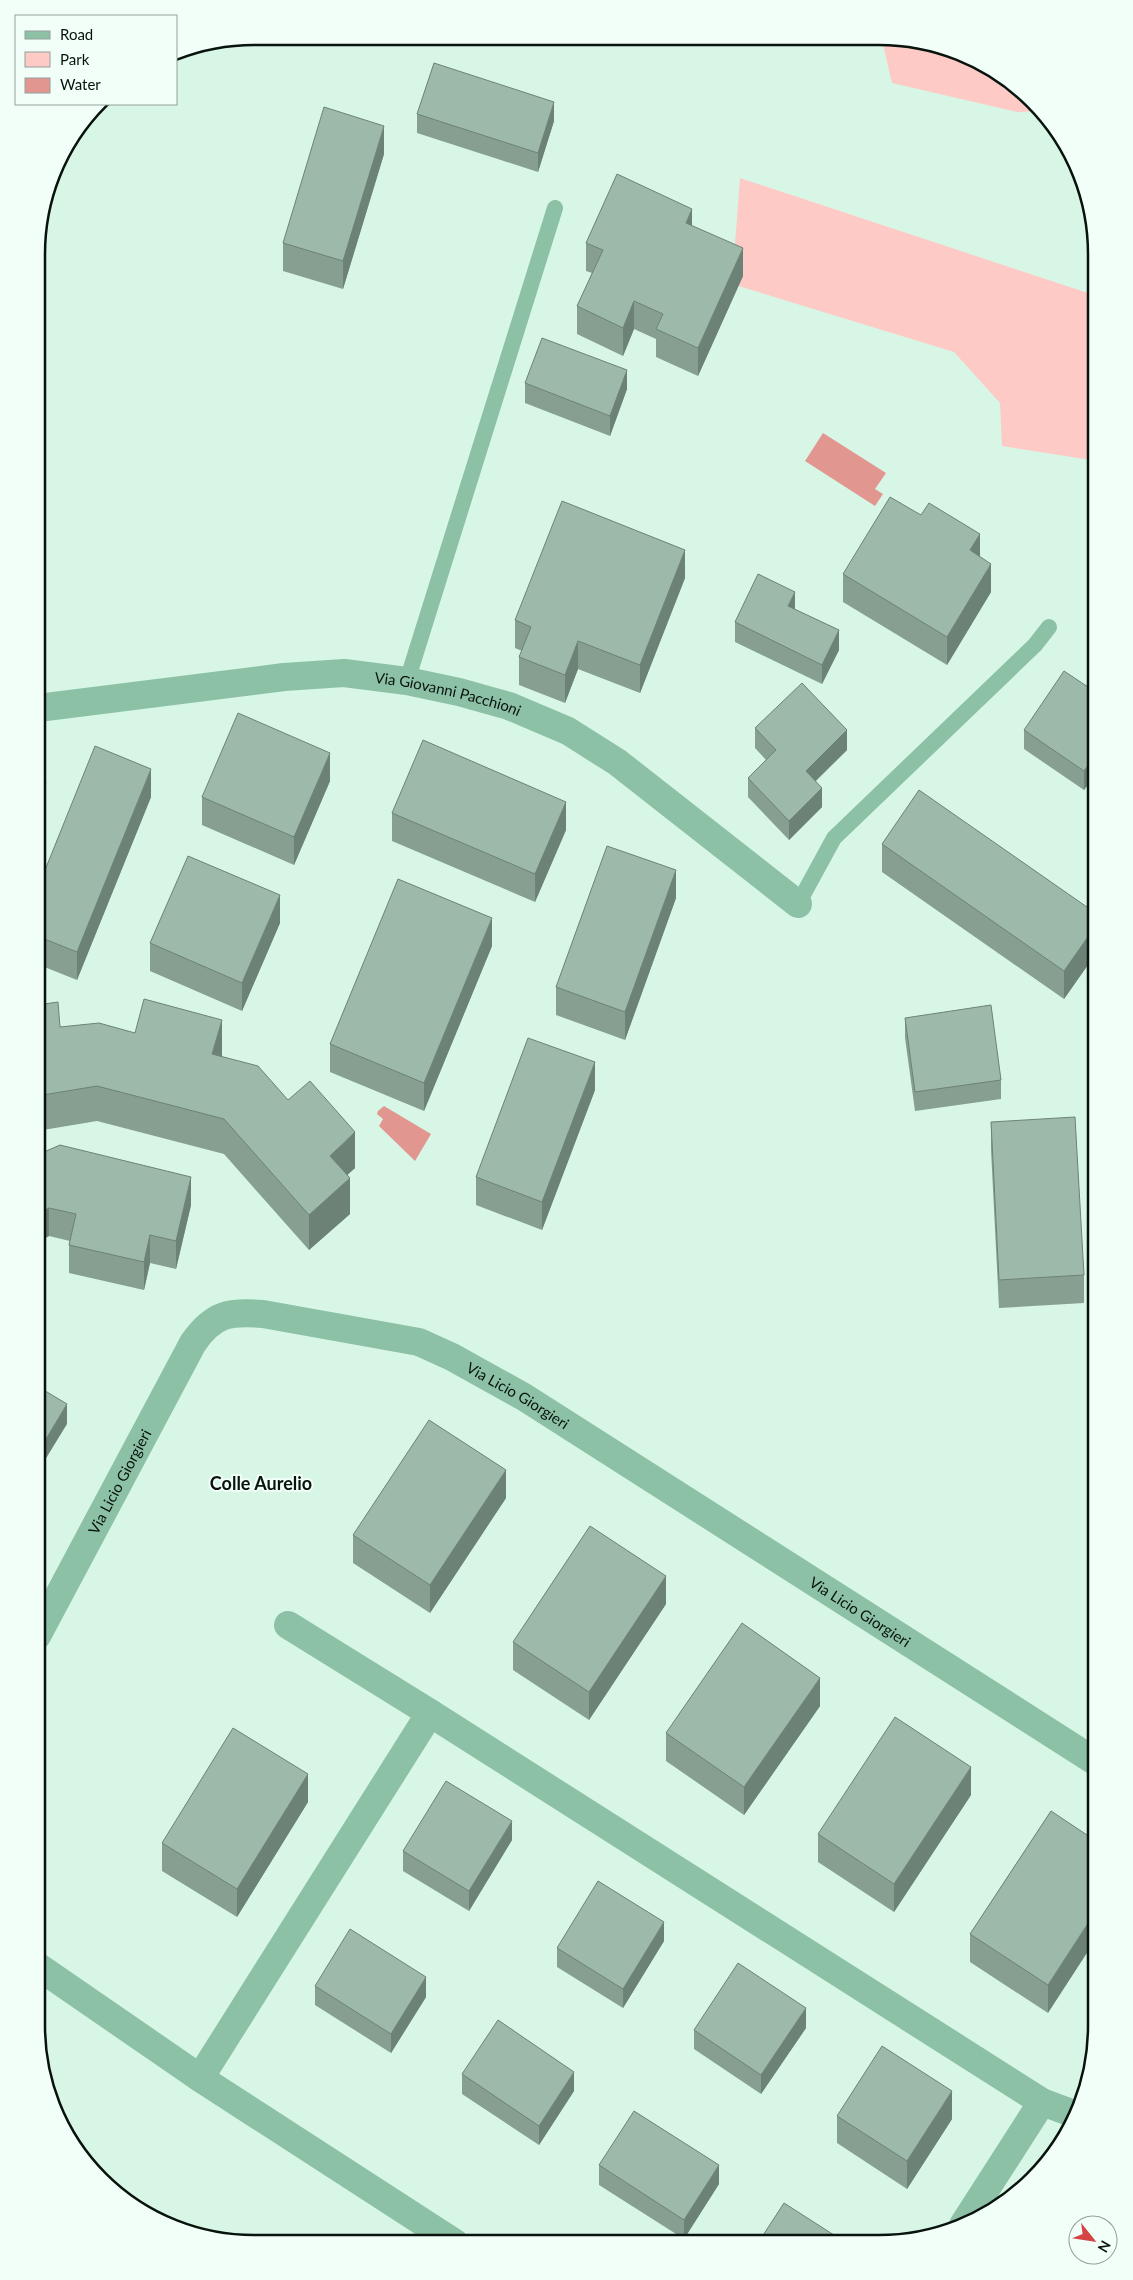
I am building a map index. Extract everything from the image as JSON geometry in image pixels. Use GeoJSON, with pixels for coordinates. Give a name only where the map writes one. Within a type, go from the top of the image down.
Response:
{"type":"FeatureCollection","features":[{"type":"Feature","properties":{"kind":"street","name":"Via Giovanni Pacchioni"},"geometry":{"type":"LineString","coordinates":[[45,707],[284,676],[344,673],[407,681],[459,692],[510,706],[568,731],[617,762],[798,904]]}},
{"type":"Feature","properties":{"kind":"street","name":"Via Licio Giorgieri"},"geometry":{"type":"LineString","coordinates":[[45,1621],[192,1343],[208,1324],[224,1315],[242,1312],[263,1314],[419,1342],[452,1356],[524,1397],[1088,1757]]}},
{"type":"Feature","properties":{"kind":"street"},"geometry":{"type":"LineString","coordinates":[[288,1625],[430,1713],[1042,2102],[1069,2112]]}},
{"type":"Feature","properties":{"kind":"street"},"geometry":{"type":"LineString","coordinates":[[200,2078],[430,1713]]}},
{"type":"Feature","properties":{"kind":"street"},"geometry":{"type":"LineString","coordinates":[[45,1971],[200,2078],[445,2235]]}},
{"type":"Feature","properties":{"kind":"street"},"geometry":{"type":"LineString","coordinates":[[970,2214],[1042,2102]]}},
{"type":"Feature","properties":{"kind":"lane"},"geometry":{"type":"LineString","coordinates":[[407,681],[556,208]]}},
{"type":"Feature","properties":{"kind":"lane"},"geometry":{"type":"LineString","coordinates":[[798,904],[834,838],[1035,645],[1049,627]]}},
{"type":"Feature","properties":{"kind":"green space"},"geometry":{"type":"Polygon","coordinates":[[[883,45],[920,49],[959,61],[995,80],[1032,111],[1017,112],[892,83],[883,45]]]}},
{"type":"Feature","properties":{"kind":"green space"},"geometry":{"type":"Polygon","coordinates":[[[740,178],[1088,293],[1088,460],[1002,446],[1000,403],[954,352],[732,284],[740,178]]]}},
{"type":"Feature","properties":{"kind":"water"},"geometry":{"type":"Polygon","coordinates":[[[823,433],[886,473],[875,489],[883,494],[875,506],[805,461],[823,433]]]}},
{"type":"Feature","properties":{"kind":"water"},"geometry":{"type":"Polygon","coordinates":[[[384,1106],[431,1134],[415,1161],[379,1126],[383,1119],[377,1114],[384,1106]]]}},
{"type":"Feature","properties":{"kind":"building"},"geometry":{"type":"Polygon","coordinates":[[[434,63],[554,102],[538,153],[417,114],[434,63]]]}},
{"type":"Feature","properties":{"kind":"building"},"geometry":{"type":"Polygon","coordinates":[[[324,107],[384,126],[343,261],[283,243],[324,107]]]}},
{"type":"Feature","properties":{"kind":"building"},"geometry":{"type":"Polygon","coordinates":[[[617,174],[692,209],[686,223],[743,248],[698,348],[656,329],[663,314],[634,301],[623,328],[577,306],[603,250],[586,243],[617,174]]]}},
{"type":"Feature","properties":{"kind":"building"},"geometry":{"type":"Polygon","coordinates":[[[542,338],[627,370],[610,416],[525,383],[542,338]]]}},
{"type":"Feature","properties":{"kind":"building"},"geometry":{"type":"Polygon","coordinates":[[[890,497],[921,515],[929,503],[980,534],[970,550],[991,564],[947,637],[843,574],[890,497]]]}},
{"type":"Feature","properties":{"kind":"building"},"geometry":{"type":"Polygon","coordinates":[[[562,501],[685,550],[640,665],[578,641],[565,675],[519,657],[531,627],[515,620],[562,501]]]}},
{"type":"Feature","properties":{"kind":"building"},"geometry":{"type":"Polygon","coordinates":[[[758,574],[795,592],[788,606],[839,630],[822,665],[735,622],[758,574]]]}},
{"type":"Feature","properties":{"kind":"building"},"geometry":{"type":"Polygon","coordinates":[[[1064,671],[1088,687],[1088,765],[1084,771],[1024,730],[1064,671]]]}},
{"type":"Feature","properties":{"kind":"building"},"geometry":{"type":"Polygon","coordinates":[[[802,683],[847,730],[806,771],[822,788],[789,821],[748,778],[776,750],[755,728],[802,683]]]}},
{"type":"Feature","properties":{"kind":"building"},"geometry":{"type":"Polygon","coordinates":[[[238,713],[330,753],[294,837],[202,797],[238,713]]]}},
{"type":"Feature","properties":{"kind":"building"},"geometry":{"type":"Polygon","coordinates":[[[423,740],[566,802],[535,874],[392,813],[423,740]]]}},
{"type":"Feature","properties":{"kind":"building"},"geometry":{"type":"Polygon","coordinates":[[[95,746],[151,769],[77,952],[45,939],[45,870],[95,746]]]}},
{"type":"Feature","properties":{"kind":"building"},"geometry":{"type":"Polygon","coordinates":[[[919,790],[1088,908],[1088,937],[1064,971],[882,844],[919,790]]]}},
{"type":"Feature","properties":{"kind":"building"},"geometry":{"type":"Polygon","coordinates":[[[607,846],[676,870],[625,1012],[556,987],[607,846]]]}},
{"type":"Feature","properties":{"kind":"building"},"geometry":{"type":"Polygon","coordinates":[[[188,856],[280,895],[242,983],[150,943],[188,856]]]}},
{"type":"Feature","properties":{"kind":"building"},"geometry":{"type":"Polygon","coordinates":[[[398,879],[492,918],[424,1083],[330,1044],[398,879]]]}},
{"type":"Feature","properties":{"kind":"building"},"geometry":{"type":"Polygon","coordinates":[[[144,999],[222,1020],[212,1054],[258,1066],[288,1100],[310,1081],[355,1132],[330,1156],[350,1178],[309,1215],[224,1119],[97,1086],[45,1095],[45,1004],[58,1002],[60,1027],[99,1023],[135,1033],[144,999]]]}},
{"type":"Feature","properties":{"kind":"building"},"geometry":{"type":"Polygon","coordinates":[[[991,1005],[1001,1080],[915,1092],[905,1018],[991,1005]]]}},
{"type":"Feature","properties":{"kind":"building"},"geometry":{"type":"Polygon","coordinates":[[[528,1038],[595,1062],[542,1202],[476,1177],[528,1038]]]}},
{"type":"Feature","properties":{"kind":"building"},"geometry":{"type":"Polygon","coordinates":[[[1075,1117],[1084,1275],[999,1280],[991,1122],[1075,1117]]]}},
{"type":"Feature","properties":{"kind":"building"},"geometry":{"type":"Polygon","coordinates":[[[60,1145],[191,1177],[176,1241],[150,1235],[144,1262],[69,1245],[76,1214],[49,1208],[45,1210],[45,1152],[60,1145]]]}},
{"type":"Feature","properties":{"kind":"building"},"geometry":{"type":"Polygon","coordinates":[[[45,1391],[67,1404],[45,1441],[45,1391]]]}},
{"type":"Feature","properties":{"kind":"building"},"geometry":{"type":"Polygon","coordinates":[[[429,1420],[506,1470],[430,1585],[353,1535],[429,1420]]]}},
{"type":"Feature","properties":{"kind":"building"},"geometry":{"type":"Polygon","coordinates":[[[590,1526],[666,1576],[589,1692],[513,1642],[590,1526]]]}},
{"type":"Feature","properties":{"kind":"building"},"geometry":{"type":"Polygon","coordinates":[[[742,1623],[820,1678],[744,1787],[666,1733],[742,1623]]]}},
{"type":"Feature","properties":{"kind":"building"},"geometry":{"type":"Polygon","coordinates":[[[895,1717],[971,1767],[894,1884],[818,1834],[895,1717]]]}},
{"type":"Feature","properties":{"kind":"building"},"geometry":{"type":"Polygon","coordinates":[[[233,1728],[308,1774],[237,1889],[162,1843],[233,1728]]]}},
{"type":"Feature","properties":{"kind":"building"},"geometry":{"type":"Polygon","coordinates":[[[446,1781],[512,1821],[469,1891],[403,1851],[446,1781]]]}},
{"type":"Feature","properties":{"kind":"building"},"geometry":{"type":"Polygon","coordinates":[[[1051,1811],[1088,1836],[1088,1923],[1048,1985],[970,1934],[1051,1811]]]}},
{"type":"Feature","properties":{"kind":"building"},"geometry":{"type":"Polygon","coordinates":[[[598,1881],[664,1922],[623,1989],[557,1948],[598,1881]]]}},
{"type":"Feature","properties":{"kind":"building"},"geometry":{"type":"Polygon","coordinates":[[[350,1929],[426,1977],[391,2034],[315,1986],[350,1929]]]}},
{"type":"Feature","properties":{"kind":"building"},"geometry":{"type":"Polygon","coordinates":[[[738,1963],[806,2008],[761,2075],[694,2030],[738,1963]]]}},
{"type":"Feature","properties":{"kind":"building"},"geometry":{"type":"Polygon","coordinates":[[[498,2020],[574,2072],[539,2126],[462,2074],[498,2020]]]}},
{"type":"Feature","properties":{"kind":"building"},"geometry":{"type":"Polygon","coordinates":[[[882,2046],[952,2091],[907,2161],[837,2116],[882,2046]]]}},
{"type":"Feature","properties":{"kind":"building"},"geometry":{"type":"Polygon","coordinates":[[[634,2111],[719,2165],[684,2220],[599,2165],[634,2111]]]}},
{"type":"Feature","properties":{"kind":"building"},"geometry":{"type":"Polygon","coordinates":[[[784,2203],[834,2235],[763,2235],[784,2203]]]}},
{"type":"Feature","properties":{"kind":"district","name":"Colle Aurelio"},"geometry":{"type":"Point","coordinates":[261,1483]}}]}
